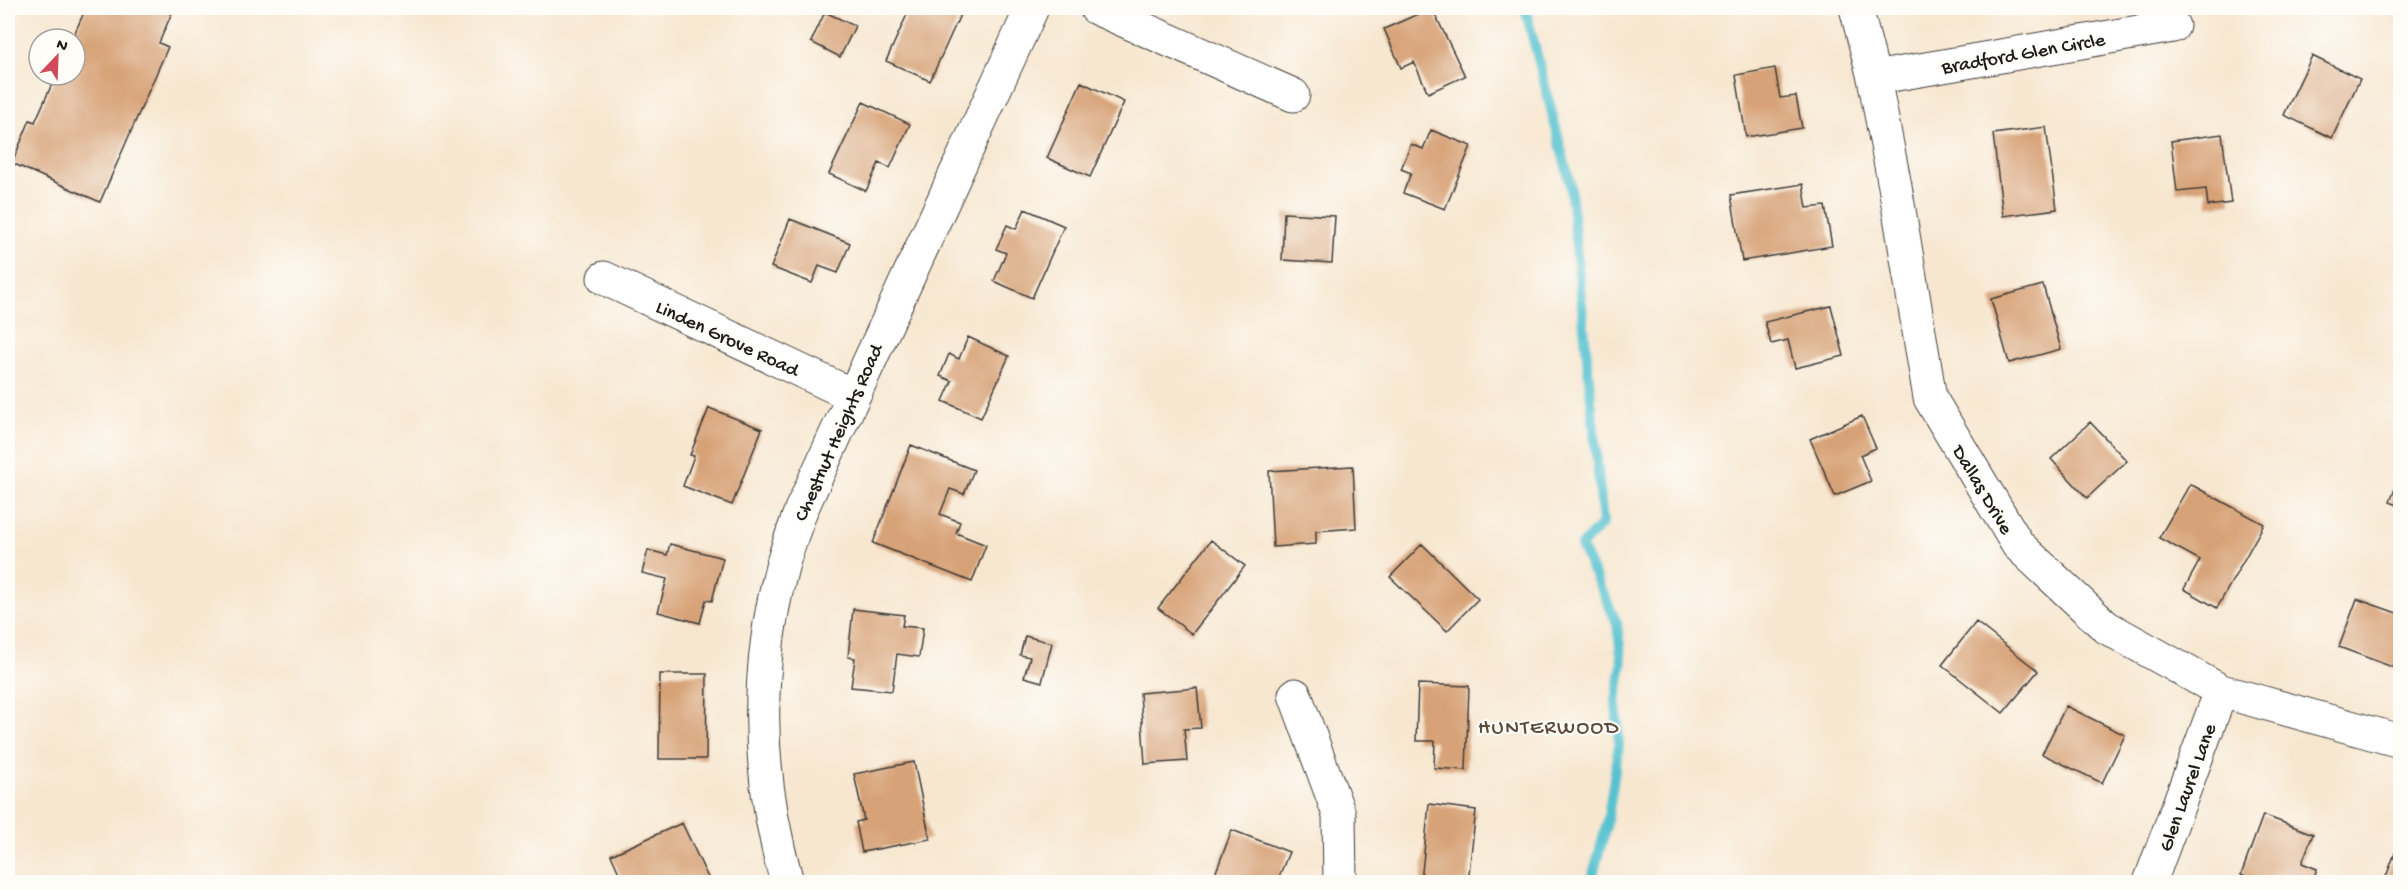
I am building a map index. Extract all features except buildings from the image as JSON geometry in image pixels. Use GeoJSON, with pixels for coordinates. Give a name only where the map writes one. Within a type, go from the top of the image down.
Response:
{"type":"FeatureCollection","features":[{"type":"Feature","properties":{"kind":"street","name":"Chestnut Heights Road"},"geometry":{"type":"LineString","coordinates":[[787,882],[771,820],[761,741],[762,681],[768,628],[781,569],[801,510],[852,395],[1032,8]]}},
{"type":"Feature","properties":{"kind":"street"},"geometry":{"type":"LineString","coordinates":[[1096,8],[1293,95]]}},
{"type":"Feature","properties":{"kind":"street","name":"Dallas Drive"},"geometry":{"type":"LineString","coordinates":[[1856,8],[1874,78],[1895,186],[1930,398],[2018,545],[2106,627],[2221,691],[2400,741]]}},
{"type":"Feature","properties":{"kind":"street","name":"Bradford Glen Circle"},"geometry":{"type":"LineString","coordinates":[[1874,78],[2173,26]]}},
{"type":"Feature","properties":{"kind":"street","name":"Linden Grove Road"},"geometry":{"type":"LineString","coordinates":[[604,278],[852,395]]}},
{"type":"Feature","properties":{"kind":"street","name":"Glen Laurel Lane"},"geometry":{"type":"LineString","coordinates":[[2150,882],[2221,691]]}},
{"type":"Feature","properties":{"kind":"street"},"geometry":{"type":"LineString","coordinates":[[1295,694],[1339,814],[1340,882]]}},
{"type":"Feature","properties":{"kind":"waterway"},"geometry":{"type":"LineString","coordinates":[[1525,8],[1570,183],[1603,523],[1581,546],[1617,623],[1622,663],[1616,702],[1619,745],[1607,823],[1591,882]]}},
{"type":"Feature","properties":{"kind":"district","name":"HUNTERWOOD"},"geometry":{"type":"Point","coordinates":[1549,726]}}]}
